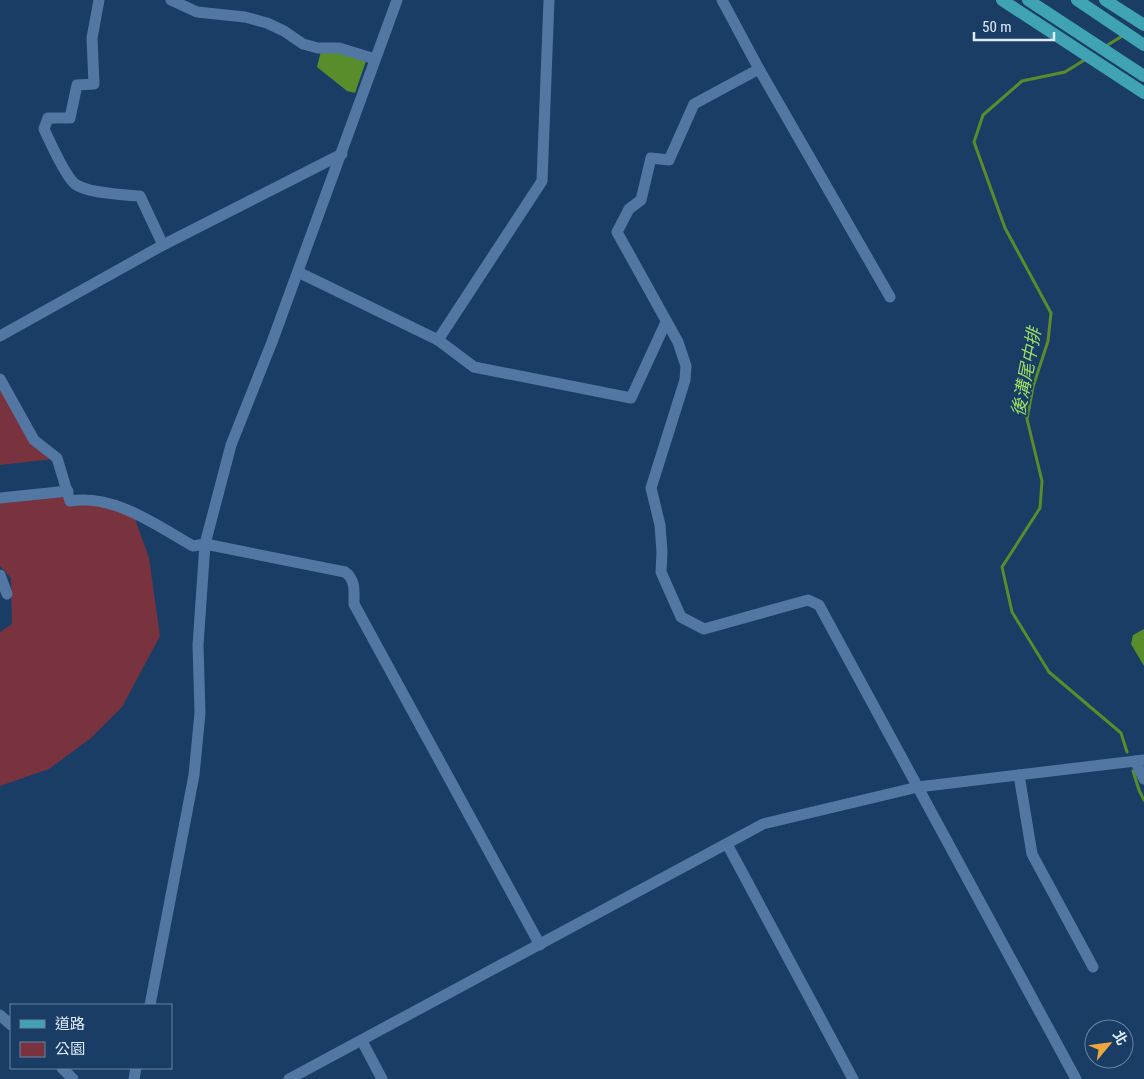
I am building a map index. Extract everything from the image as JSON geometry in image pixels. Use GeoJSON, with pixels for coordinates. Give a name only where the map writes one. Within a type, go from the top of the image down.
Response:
{"type":"FeatureCollection","features":[{"type":"Feature","properties":{"kind":"main road"},"geometry":{"type":"LineString","coordinates":[[1002,0],[1144,93]]}},
{"type":"Feature","properties":{"kind":"main road"},"geometry":{"type":"LineString","coordinates":[[1028,0],[1144,76]]}},
{"type":"Feature","properties":{"kind":"main road"},"geometry":{"type":"LineString","coordinates":[[1077,0],[1144,45]]}},
{"type":"Feature","properties":{"kind":"main road"},"geometry":{"type":"LineString","coordinates":[[1105,0],[1144,25]]}},
{"type":"Feature","properties":{"kind":"street"},"geometry":{"type":"LineString","coordinates":[[99,0],[96,8],[92,38],[94,84],[77,85],[70,118],[48,118],[44,130],[60,162],[75,184],[95,191],[140,196],[163,245]]}},
{"type":"Feature","properties":{"kind":"street"},"geometry":{"type":"LineString","coordinates":[[171,0],[197,12],[245,17],[267,23],[284,31],[303,44],[318,48],[339,48],[376,59]]}},
{"type":"Feature","properties":{"kind":"street"},"geometry":{"type":"LineString","coordinates":[[150,1004],[194,775],[200,713],[198,645],[205,544],[231,445],[298,272],[397,0]]}},
{"type":"Feature","properties":{"kind":"street"},"geometry":{"type":"LineString","coordinates":[[438,340],[542,181],[549,0]]}},
{"type":"Feature","properties":{"kind":"street"},"geometry":{"type":"LineString","coordinates":[[722,0],[759,69],[890,297]]}},
{"type":"Feature","properties":{"kind":"street"},"geometry":{"type":"LineString","coordinates":[[759,69],[694,104],[669,160],[651,158],[640,200],[628,209],[617,232],[678,342],[686,366],[685,380],[651,488],[660,524],[661,572],[681,617],[704,629],[808,600],[820,605],[1076,1079]]}},
{"type":"Feature","properties":{"kind":"street"},"geometry":{"type":"LineString","coordinates":[[0,336],[163,245],[342,154]]}},
{"type":"Feature","properties":{"kind":"street"},"geometry":{"type":"LineString","coordinates":[[298,272],[438,340],[474,367],[631,398],[666,322]]}},
{"type":"Feature","properties":{"kind":"street"},"geometry":{"type":"LineString","coordinates":[[0,379],[34,440],[57,458],[70,501],[88,500],[123,508],[193,546],[205,544],[348,574],[353,580],[354,604],[540,945]]}},
{"type":"Feature","properties":{"kind":"street"},"geometry":{"type":"LineString","coordinates":[[0,498],[68,491]]}},
{"type":"Feature","properties":{"kind":"street"},"geometry":{"type":"LineString","coordinates":[[0,575],[6,594]]}},
{"type":"Feature","properties":{"kind":"street"},"geometry":{"type":"LineString","coordinates":[[289,1079],[763,824],[918,787],[1140,760],[1144,779]]}},
{"type":"Feature","properties":{"kind":"street"},"geometry":{"type":"LineString","coordinates":[[1019,775],[1032,854],[1093,967]]}},
{"type":"Feature","properties":{"kind":"street"},"geometry":{"type":"LineString","coordinates":[[727,844],[853,1079]]}},
{"type":"Feature","properties":{"kind":"street"},"geometry":{"type":"LineString","coordinates":[[0,1015],[10,1024]]}},
{"type":"Feature","properties":{"kind":"street"},"geometry":{"type":"LineString","coordinates":[[362,1041],[382,1079]]}},
{"type":"Feature","properties":{"kind":"street"},"geometry":{"type":"LineString","coordinates":[[63,1069],[72,1079]]}},
{"type":"Feature","properties":{"kind":"green space"},"geometry":{"type":"Polygon","coordinates":[[[0,384],[53,459],[0,465],[0,384]]]}},
{"type":"Feature","properties":{"kind":"green space"},"geometry":{"type":"Polygon","coordinates":[[[60,492],[107,503],[130,505],[149,558],[160,636],[122,707],[91,738],[49,769],[0,786],[0,632],[12,624],[11,578],[0,566],[0,499],[60,492]]]}},
{"type":"Feature","properties":{"kind":"shaded area"},"geometry":{"type":"Polygon","coordinates":[[[321,51],[343,53],[366,61],[355,93],[347,91],[317,67],[321,51]]]}},
{"type":"Feature","properties":{"kind":"shaded area"},"geometry":{"type":"Polygon","coordinates":[[[1144,629],[1144,666],[1131,644],[1133,635],[1144,629]]]}},
{"type":"Feature","properties":{"kind":"waterway","name":"後溝尾中排"},"geometry":{"type":"LineString","coordinates":[[1106,46],[1124,35]]}},
{"type":"Feature","properties":{"kind":"waterway","name":"後溝尾中排"},"geometry":{"type":"LineString","coordinates":[[1086,59],[1065,72],[1022,81],[983,115],[974,142],[1005,228],[1051,313],[1048,341],[1033,387],[1027,419],[1042,481],[1040,508],[1002,567],[1012,612],[1049,672],[1121,733],[1127,752]]}},
{"type":"Feature","properties":{"kind":"waterway","name":"後溝尾中排"},"geometry":{"type":"LineString","coordinates":[[1133,771],[1144,800]]}}]}
